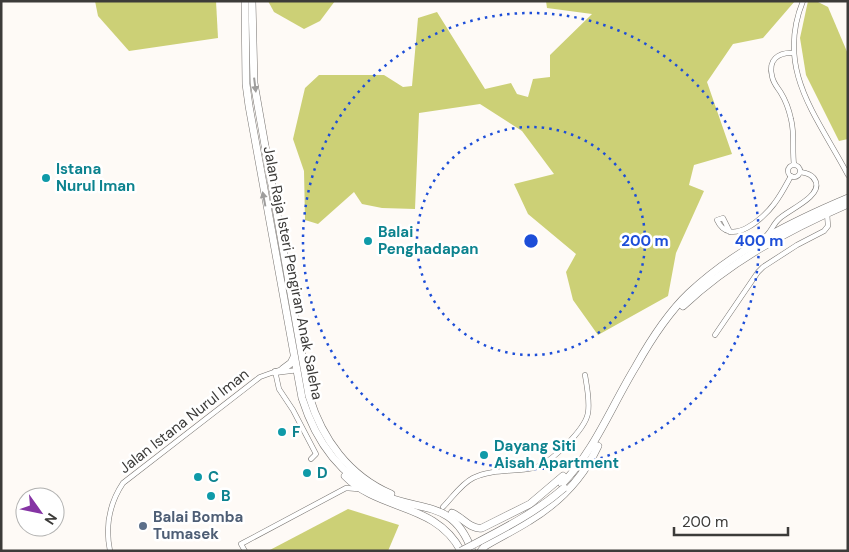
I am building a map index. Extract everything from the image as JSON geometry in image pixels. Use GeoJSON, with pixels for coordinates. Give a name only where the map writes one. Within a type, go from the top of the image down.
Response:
{"type":"FeatureCollection","features":[{"type":"Feature","properties":{"kind":"main road","name":"Jalan Raja Isteri Pengiran Anak Saleha"},"geometry":{"type":"LineString","coordinates":[[245,1],[248,106],[294,356],[314,413],[326,436],[342,459],[364,479],[387,492],[443,507],[467,528],[477,551]]}},
{"type":"Feature","properties":{"kind":"main road","name":"Jalan Raja Isteri Pengiran Anak Saleha"},"geometry":{"type":"LineString","coordinates":[[252,1],[254,83],[302,398],[311,423],[329,453],[352,476],[378,493],[433,509],[448,516],[464,532],[472,551]]}},
{"type":"Feature","properties":{"kind":"main road"},"geometry":{"type":"LineString","coordinates":[[596,445],[542,495],[530,504],[482,531],[479,534],[481,542],[486,543],[494,540],[528,522],[562,497],[582,473],[596,445],[635,367],[669,317],[688,294],[715,270],[763,239],[784,227],[848,198]]}},
{"type":"Feature","properties":{"kind":"main road"},"geometry":{"type":"LineString","coordinates":[[329,453],[335,466],[364,491],[376,498],[406,507],[431,519],[448,532],[460,549],[523,519],[545,504],[584,465],[643,358],[681,308],[703,287],[742,259],[794,228],[848,204]]}},
{"type":"Feature","properties":{"kind":"main road"},"geometry":{"type":"LineString","coordinates":[[283,369],[292,363],[294,356]]}},
{"type":"Feature","properties":{"kind":"main road"},"geometry":{"type":"LineString","coordinates":[[452,513],[476,528],[490,526]]}},
{"type":"Feature","properties":{"kind":"main road"},"geometry":{"type":"LineString","coordinates":[[481,551],[494,540]]}},
{"type":"Feature","properties":{"kind":"street"},"geometry":{"type":"LineString","coordinates":[[803,1],[796,25],[793,53],[803,92],[848,174]]}},
{"type":"Feature","properties":{"kind":"street"},"geometry":{"type":"LineString","coordinates":[[793,53],[782,53],[777,56],[771,70],[773,80],[782,94],[791,118],[794,139],[794,165]]}},
{"type":"Feature","properties":{"kind":"street"},"geometry":{"type":"LineString","coordinates":[[794,165],[798,167],[800,172]]}},
{"type":"Feature","properties":{"kind":"street"},"geometry":{"type":"LineString","coordinates":[[791,176],[788,169],[794,165]]}},
{"type":"Feature","properties":{"kind":"street"},"geometry":{"type":"LineString","coordinates":[[791,176],[796,176],[800,172]]}},
{"type":"Feature","properties":{"kind":"street"},"geometry":{"type":"LineString","coordinates":[[763,239],[778,219],[815,191],[815,178],[807,173],[800,172]]}},
{"type":"Feature","properties":{"kind":"street"},"geometry":{"type":"LineString","coordinates":[[730,232],[733,233],[741,230],[762,216],[774,204],[791,176]]}},
{"type":"Feature","properties":{"kind":"street"},"geometry":{"type":"LineString","coordinates":[[715,335],[758,272],[796,245],[824,231],[828,226],[827,213]]}},
{"type":"Feature","properties":{"kind":"street"},"geometry":{"type":"LineString","coordinates":[[775,224],[777,227],[784,227]]}},
{"type":"Feature","properties":{"kind":"street","name":"Jalan Istana Nurul Iman"},"geometry":{"type":"LineString","coordinates":[[110,551],[107,522],[113,502],[123,483],[260,377],[283,369],[298,370]]}},
{"type":"Feature","properties":{"kind":"street","name":"Jalan Istana Nurul Iman"},"geometry":{"type":"LineString","coordinates":[[273,372],[298,370]]}},
{"type":"Feature","properties":{"kind":"street"},"geometry":{"type":"LineString","coordinates":[[273,372],[279,389],[293,410],[316,454],[311,459]]}},
{"type":"Feature","properties":{"kind":"street"},"geometry":{"type":"LineString","coordinates":[[443,507],[466,483],[474,478],[492,473],[534,468],[551,459],[586,421],[588,400],[584,375]]}},
{"type":"Feature","properties":{"kind":"street"},"geometry":{"type":"LineString","coordinates":[[490,466],[492,473]]}},
{"type":"Feature","properties":{"kind":"street"},"geometry":{"type":"LineString","coordinates":[[346,488],[349,480]]}},
{"type":"Feature","properties":{"kind":"street"},"geometry":{"type":"LineString","coordinates":[[245,551],[241,544],[346,488],[352,487],[364,491]]}},
{"type":"Feature","properties":{"kind":"green space"},"geometry":{"type":"Polygon","coordinates":[[[95,1],[216,1],[218,38],[129,51],[98,16],[95,1]]]}},
{"type":"Feature","properties":{"kind":"green space"},"geometry":{"type":"Polygon","coordinates":[[[268,1],[335,1],[320,21],[304,29],[274,12],[268,1]]]}},
{"type":"Feature","properties":{"kind":"green space"},"geometry":{"type":"Polygon","coordinates":[[[546,1],[795,1],[763,38],[733,44],[707,82],[732,154],[694,165],[689,185],[704,191],[676,253],[668,296],[598,335],[573,300],[566,272],[576,254],[528,214],[514,184],[554,174],[522,131],[480,104],[419,113],[415,209],[382,208],[362,204],[354,192],[318,224],[305,220],[304,171],[293,139],[305,88],[319,75],[384,75],[403,87],[412,86],[418,18],[437,12],[485,89],[511,83],[517,94],[528,97],[533,79],[550,77],[550,55],[592,14],[547,8],[546,1]]]}},
{"type":"Feature","properties":{"kind":"green space"},"geometry":{"type":"Polygon","coordinates":[[[808,1],[816,1],[828,7],[848,54],[848,139],[839,141],[806,75],[800,38],[808,1]]]}},
{"type":"Feature","properties":{"kind":"green space"},"geometry":{"type":"Polygon","coordinates":[[[348,509],[399,525],[388,551],[268,551],[348,509]]]}},
{"type":"Feature","properties":{"kind":"place","name":"Istana Nurul Iman"},"geometry":{"type":"Point","coordinates":[46,178]}},
{"type":"Feature","properties":{"kind":"place","name":"Balai Penghadapan"},"geometry":{"type":"Point","coordinates":[368,241]}},
{"type":"Feature","properties":{"kind":"place","name":"F"},"geometry":{"type":"Point","coordinates":[282,432]}},
{"type":"Feature","properties":{"kind":"place","name":"Dayang Siti Aisah Apartment"},"geometry":{"type":"Point","coordinates":[484,455]}},
{"type":"Feature","properties":{"kind":"place","name":"D"},"geometry":{"type":"Point","coordinates":[307,473]}},
{"type":"Feature","properties":{"kind":"place","name":"C"},"geometry":{"type":"Point","coordinates":[198,477]}},
{"type":"Feature","properties":{"kind":"place","name":"B"},"geometry":{"type":"Point","coordinates":[211,496]}},
{"type":"Feature","properties":{"kind":"place","name":"Balai Bomba Tumasek"},"geometry":{"type":"Point","coordinates":[143,526]}}]}
